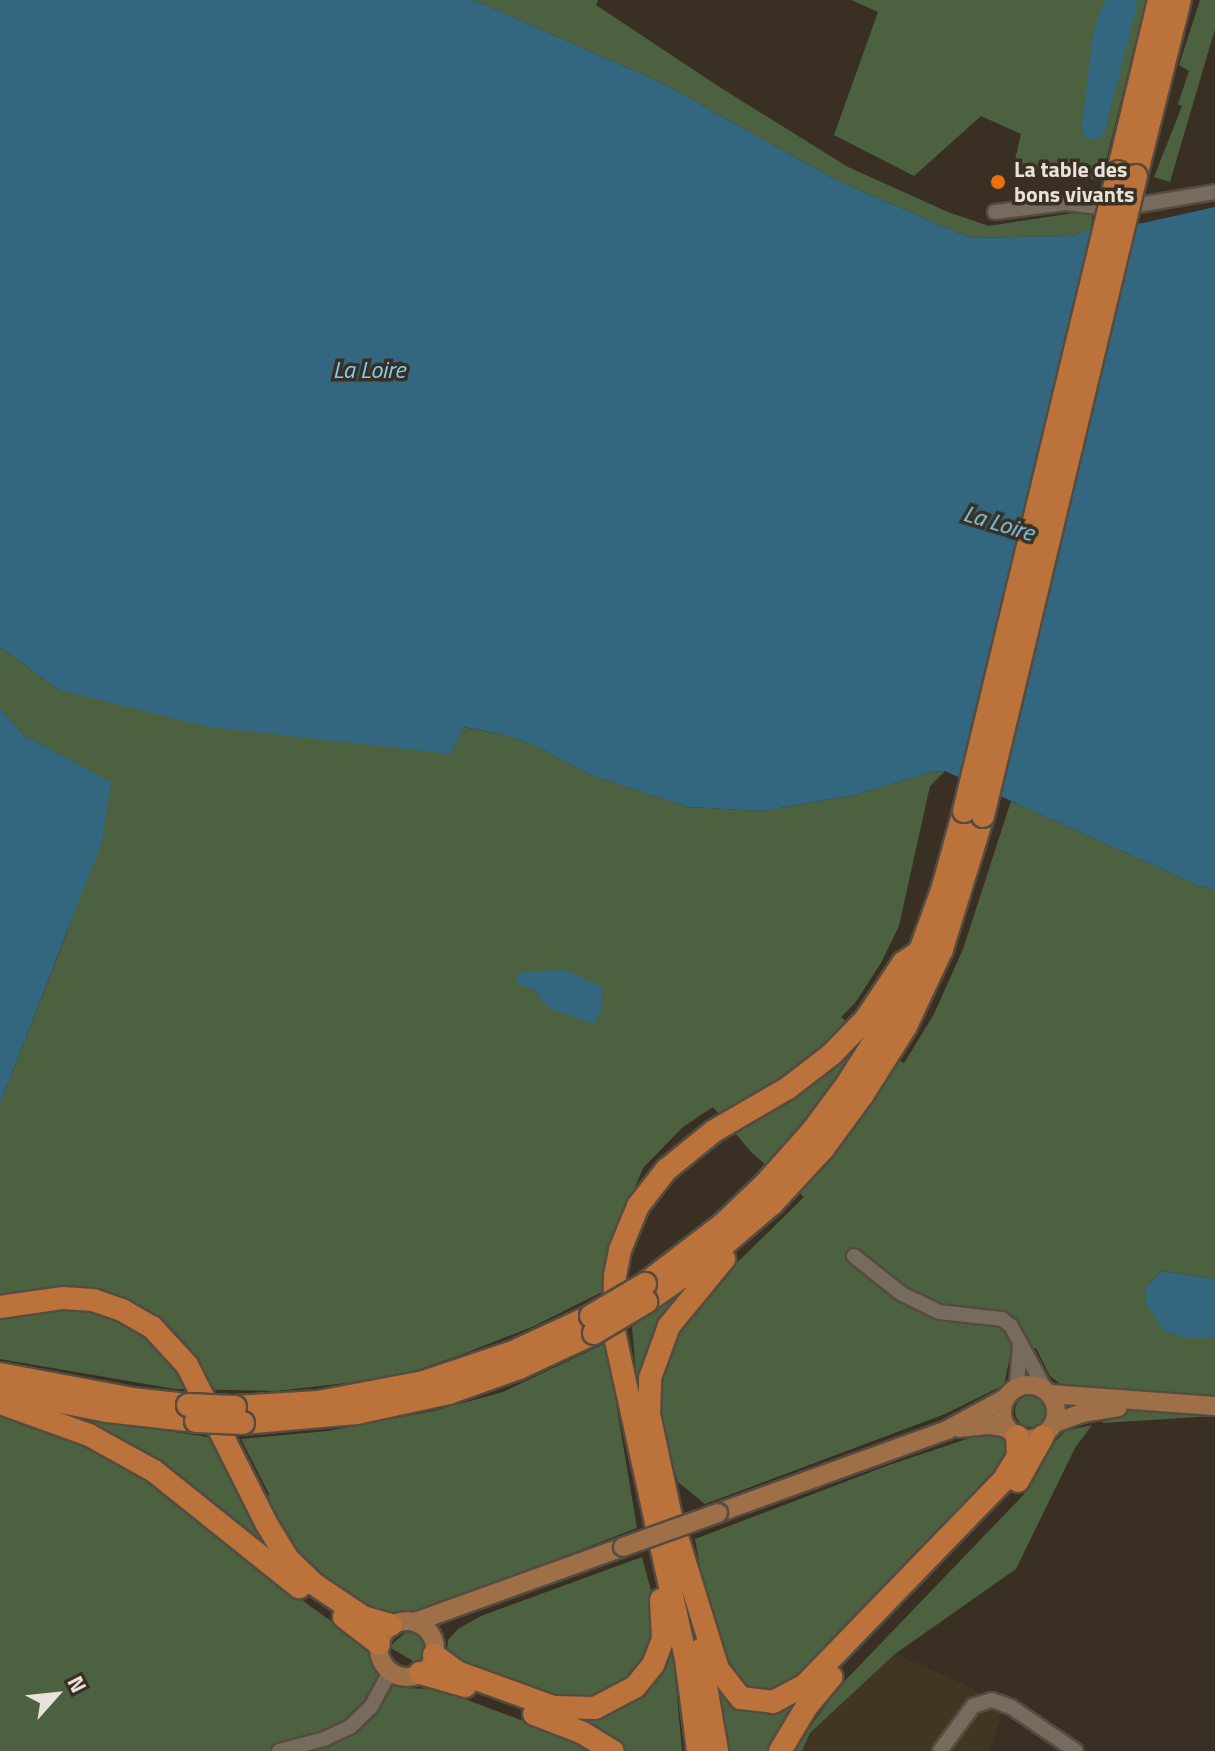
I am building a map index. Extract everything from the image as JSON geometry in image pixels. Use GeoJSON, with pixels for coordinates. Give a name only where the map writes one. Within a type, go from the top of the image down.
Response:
{"type":"FeatureCollection","features":[{"type":"Feature","properties":{"kind":"highway"},"geometry":{"type":"LineString","coordinates":[[698,1751],[660,1508],[648,1404],[653,1362],[669,1326],[686,1301],[942,949],[1127,174],[1159,0]]}},
{"type":"Feature","properties":{"kind":"highway"},"geometry":{"type":"LineString","coordinates":[[1127,174],[1165,59],[1180,0]]}},
{"type":"Feature","properties":{"kind":"highway"},"geometry":{"type":"LineString","coordinates":[[1165,59],[1174,50],[1188,0]]}},
{"type":"Feature","properties":{"kind":"highway"},"geometry":{"type":"LineString","coordinates":[[0,1390],[107,1411],[325,1417],[435,1396],[519,1368],[646,1293],[682,1278],[747,1221],[772,1204],[838,1130],[882,1030],[903,963],[920,951],[973,814]]}},
{"type":"Feature","properties":{"kind":"highway"},"geometry":{"type":"LineString","coordinates":[[717,1751],[699,1645],[620,1367],[613,1307],[620,1250],[630,1222],[650,1190],[666,1170],[697,1143],[882,1030]]}},
{"type":"Feature","properties":{"kind":"highway"},"geometry":{"type":"LineString","coordinates":[[0,1307],[63,1298],[93,1300],[122,1310],[152,1327],[172,1344],[187,1365],[266,1523],[288,1559],[314,1584],[363,1617],[391,1625]]}},
{"type":"Feature","properties":{"kind":"highway"},"geometry":{"type":"LineString","coordinates":[[0,1374],[192,1413]]}},
{"type":"Feature","properties":{"kind":"highway"},"geometry":{"type":"LineString","coordinates":[[0,1403],[89,1435],[154,1471],[311,1596],[379,1644]]}},
{"type":"Feature","properties":{"kind":"highway"},"geometry":{"type":"LineString","coordinates":[[780,1751],[825,1684],[1016,1485],[1049,1429]]}},
{"type":"Feature","properties":{"kind":"highway"},"geometry":{"type":"LineString","coordinates":[[660,1508],[718,1669],[741,1698],[773,1702],[805,1685],[1002,1482],[1016,1461],[1012,1432]]}},
{"type":"Feature","properties":{"kind":"highway"},"geometry":{"type":"LineString","coordinates":[[433,1646],[457,1672],[566,1710],[595,1708],[635,1687],[653,1665],[663,1639],[660,1508]]}},
{"type":"Feature","properties":{"kind":"highway"},"geometry":{"type":"LineString","coordinates":[[420,1673],[464,1686],[581,1732],[613,1751]]}},
{"type":"Feature","properties":{"kind":"main road"},"geometry":{"type":"LineString","coordinates":[[473,1603],[433,1646],[420,1673],[405,1677],[390,1672],[381,1660],[379,1644],[391,1625],[415,1622],[473,1603],[947,1430],[1031,1385],[1048,1392],[1215,1406]]}},
{"type":"Feature","properties":{"kind":"main road"},"geometry":{"type":"LineString","coordinates":[[1048,1392],[1056,1408],[1049,1429]]}},
{"type":"Feature","properties":{"kind":"main road"},"geometry":{"type":"LineString","coordinates":[[1011,1393],[1002,1413],[1012,1432]]}},
{"type":"Feature","properties":{"kind":"main road"},"geometry":{"type":"LineString","coordinates":[[947,1430],[990,1425],[1035,1439],[1049,1429],[1106,1409],[1179,1402]]}},
{"type":"Feature","properties":{"kind":"main road"},"geometry":{"type":"LineString","coordinates":[[415,1622],[433,1646]]}},
{"type":"Feature","properties":{"kind":"street"},"geometry":{"type":"LineString","coordinates":[[995,212],[1066,203],[1115,209],[1215,192]]}},
{"type":"Feature","properties":{"kind":"street"},"geometry":{"type":"LineString","coordinates":[[854,1256],[902,1294],[939,1312],[1002,1319],[1011,1326],[1048,1392]]}},
{"type":"Feature","properties":{"kind":"street"},"geometry":{"type":"LineString","coordinates":[[1011,1393],[1020,1341]]}},
{"type":"Feature","properties":{"kind":"street"},"geometry":{"type":"LineString","coordinates":[[279,1751],[324,1739],[350,1727],[371,1707],[390,1672]]}},
{"type":"Feature","properties":{"kind":"street"},"geometry":{"type":"LineString","coordinates":[[940,1751],[973,1706],[992,1700],[1011,1707],[1076,1751]]}},
{"type":"Feature","properties":{"kind":"shaded area"},"geometry":{"type":"Polygon","coordinates":[[[895,1654],[971,1687],[1004,1710],[989,1751],[802,1751],[810,1733],[895,1654]]]}},
{"type":"Feature","properties":{"kind":"green space"},"geometry":{"type":"Polygon","coordinates":[[[474,0],[598,0],[596,5],[848,167],[948,212],[989,226],[1093,210],[1091,229],[1072,236],[970,238],[836,180],[662,83],[474,0]]]}},
{"type":"Feature","properties":{"kind":"green space"},"geometry":{"type":"Polygon","coordinates":[[[851,0],[1146,0],[1101,181],[1014,164],[1021,134],[981,116],[914,176],[834,135],[878,12],[851,0]]]}},
{"type":"Feature","properties":{"kind":"green space"},"geometry":{"type":"Polygon","coordinates":[[[1200,0],[1215,0],[1215,29],[1170,182],[1154,177],[1182,106],[1178,104],[1189,71],[1179,65],[1200,0]]]}},
{"type":"Feature","properties":{"kind":"green space"},"geometry":{"type":"Polygon","coordinates":[[[0,647],[59,690],[451,754],[463,727],[505,735],[536,746],[591,775],[688,807],[763,811],[859,794],[930,772],[945,771],[930,786],[899,926],[881,963],[855,1003],[841,1017],[878,1048],[904,1063],[934,1014],[963,949],[1011,801],[1199,886],[1215,890],[1215,1279],[1162,1271],[1146,1287],[1185,1338],[1215,1338],[1215,1416],[1103,1423],[1097,1391],[1068,1390],[1050,1376],[1036,1348],[1011,1351],[1004,1385],[945,1414],[705,1504],[678,1482],[666,1441],[659,1399],[670,1347],[698,1301],[804,1197],[752,1153],[713,1107],[683,1127],[643,1168],[606,1258],[602,1292],[532,1327],[463,1354],[417,1370],[373,1380],[276,1391],[175,1389],[0,1359],[0,1104],[68,930],[111,783],[24,735],[0,708],[0,647]]]}},
{"type":"Feature","properties":{"kind":"green space"},"geometry":{"type":"Polygon","coordinates":[[[692,1286],[662,1323],[647,1349],[639,1407],[632,1327],[692,1286]]]}},
{"type":"Feature","properties":{"kind":"green space"},"geometry":{"type":"Polygon","coordinates":[[[606,1343],[637,1528],[426,1609],[392,1615],[370,1611],[303,1564],[265,1507],[269,1494],[241,1439],[327,1431],[433,1411],[503,1392],[606,1343]]]}},
{"type":"Feature","properties":{"kind":"green space"},"geometry":{"type":"Polygon","coordinates":[[[1031,1395],[1043,1399],[1047,1411],[1043,1423],[1031,1427],[1019,1423],[1015,1411],[1019,1399],[1031,1395]]]}},
{"type":"Feature","properties":{"kind":"green space"},"geometry":{"type":"Polygon","coordinates":[[[0,1412],[55,1430],[145,1476],[310,1606],[369,1648],[380,1672],[401,1688],[438,1689],[542,1728],[552,1697],[453,1664],[447,1652],[448,1640],[458,1629],[481,1616],[642,1557],[657,1612],[657,1636],[673,1651],[682,1751],[0,1751],[0,1412]]]}},
{"type":"Feature","properties":{"kind":"green space"},"geometry":{"type":"Polygon","coordinates":[[[67,1417],[216,1438],[273,1550],[268,1553],[67,1417]]]}},
{"type":"Feature","properties":{"kind":"green space"},"geometry":{"type":"Polygon","coordinates":[[[1092,1425],[1075,1448],[1016,1569],[895,1654],[810,1733],[802,1751],[793,1751],[838,1688],[1030,1488],[1040,1459],[1065,1431],[1092,1425]]]}},
{"type":"Feature","properties":{"kind":"green space"},"geometry":{"type":"Polygon","coordinates":[[[982,1434],[999,1434],[1007,1444],[1009,1460],[801,1699],[771,1751],[729,1751],[717,1686],[729,1674],[705,1593],[695,1539],[889,1465],[982,1434]]]}},
{"type":"Feature","properties":{"kind":"green space"},"geometry":{"type":"Polygon","coordinates":[[[406,1632],[416,1634],[426,1646],[418,1664],[389,1647],[406,1632]]]}},
{"type":"Feature","properties":{"kind":"water","name":"La Loire"},"geometry":{"type":"Polygon","coordinates":[[[0,0],[474,0],[662,83],[836,180],[970,238],[1072,236],[1091,229],[1143,223],[1215,207],[1215,890],[1199,886],[945,771],[930,772],[859,794],[763,811],[688,807],[591,775],[536,746],[505,735],[464,727],[451,754],[208,727],[59,690],[0,647],[0,0]]]}},
{"type":"Feature","properties":{"kind":"water"},"geometry":{"type":"Polygon","coordinates":[[[1106,0],[1137,0],[1137,5],[1105,131],[1098,140],[1085,138],[1082,127],[1092,41],[1098,15],[1106,0]]]}},
{"type":"Feature","properties":{"kind":"water"},"geometry":{"type":"Polygon","coordinates":[[[0,708],[24,735],[111,782],[102,842],[0,1104],[0,708]]]}},
{"type":"Feature","properties":{"kind":"water"},"geometry":{"type":"Polygon","coordinates":[[[563,969],[602,987],[601,1011],[594,1024],[548,1008],[534,990],[516,983],[519,973],[563,969]]]}},
{"type":"Feature","properties":{"kind":"water"},"geometry":{"type":"Polygon","coordinates":[[[1162,1271],[1215,1279],[1215,1338],[1185,1338],[1163,1330],[1145,1302],[1146,1287],[1162,1271]]]}},
{"type":"Feature","properties":{"kind":"place","name":"La table des bons vivants"},"geometry":{"type":"Point","coordinates":[998,182]}}]}
